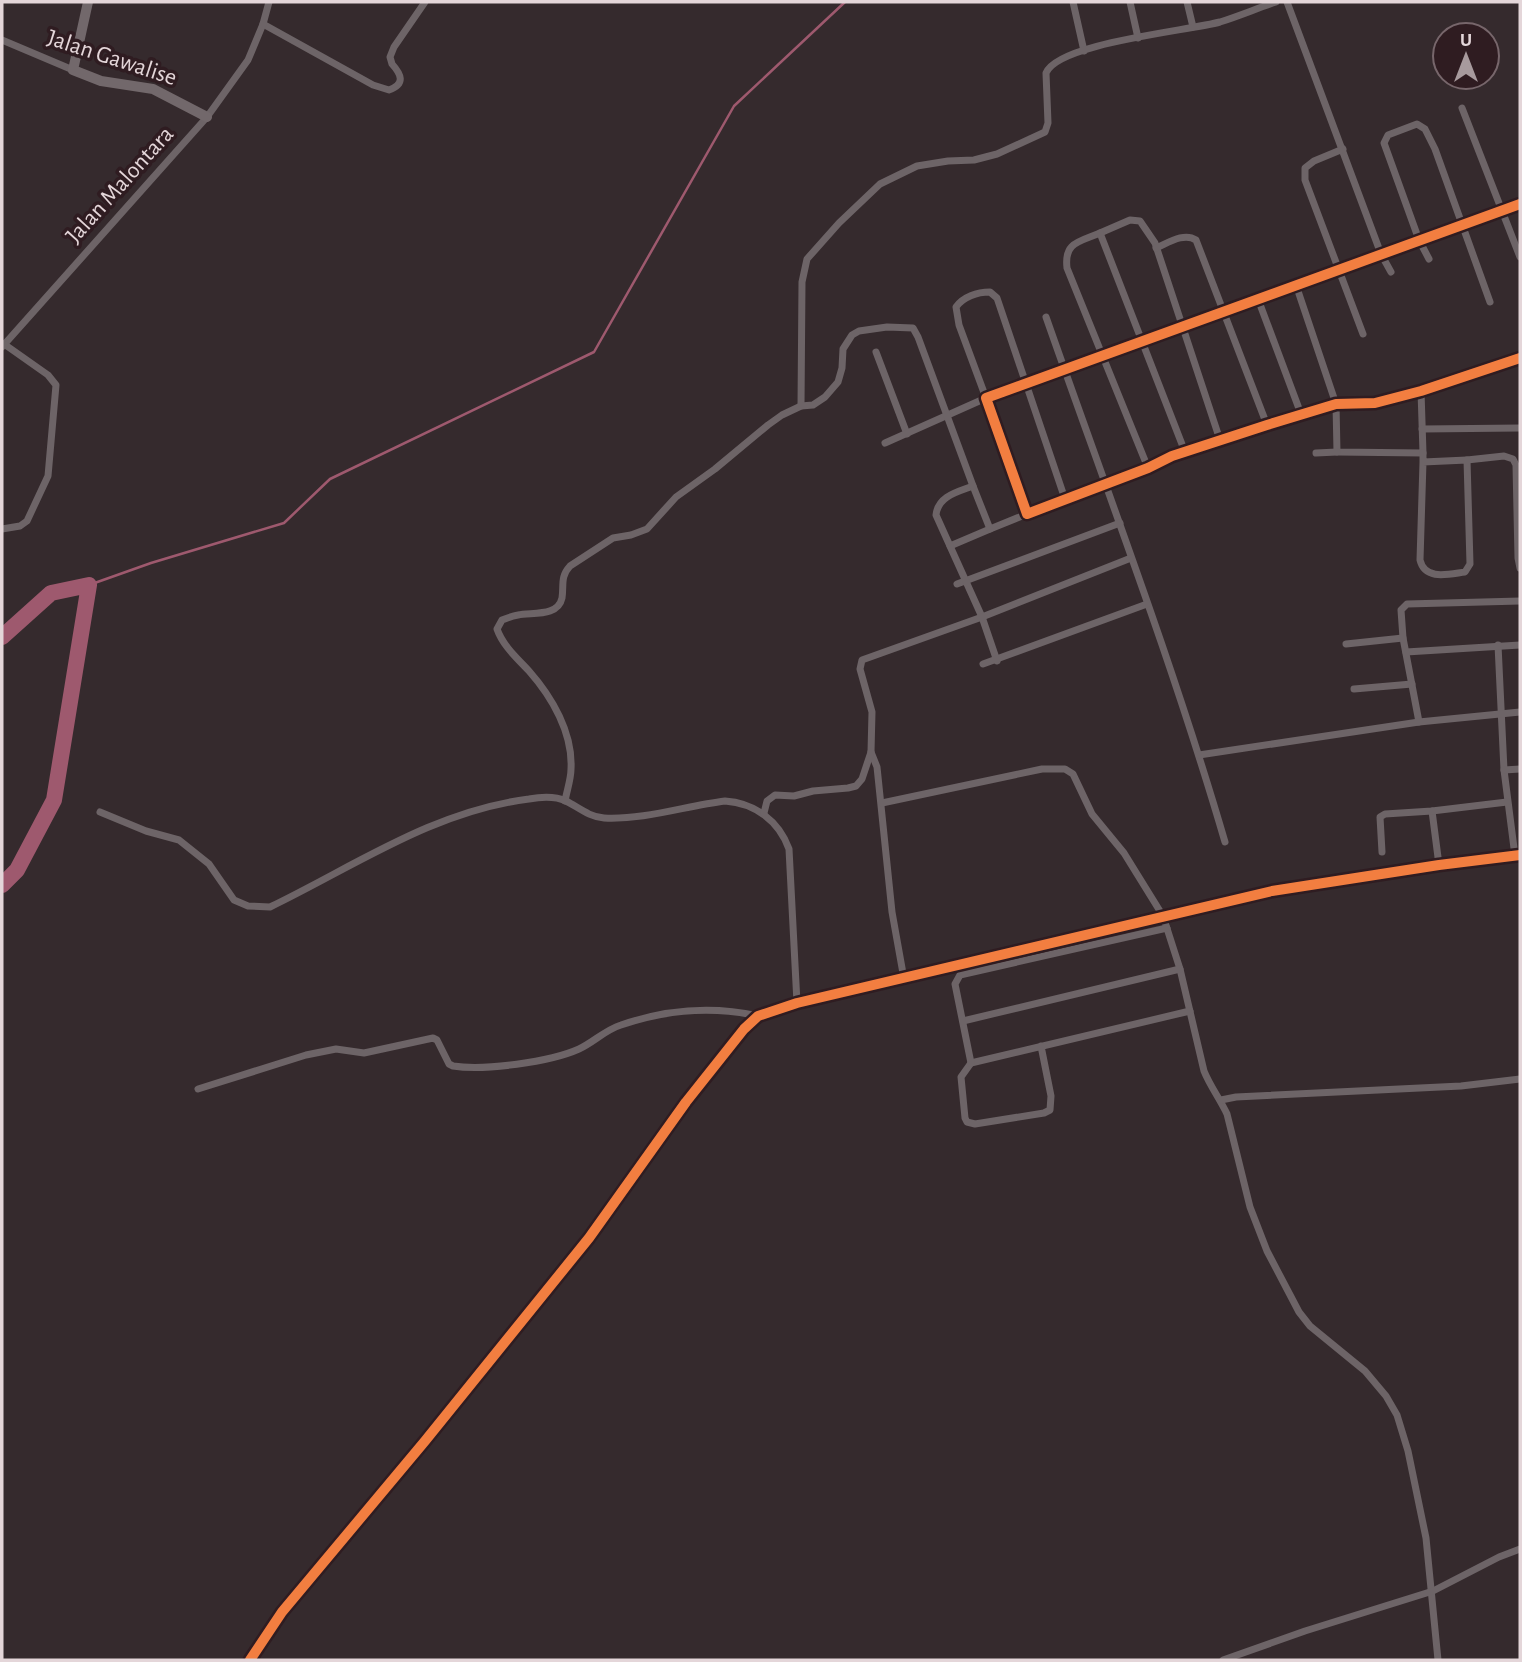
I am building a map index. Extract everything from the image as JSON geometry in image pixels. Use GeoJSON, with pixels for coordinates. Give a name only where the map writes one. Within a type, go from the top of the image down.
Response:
{"type":"FeatureCollection","features":[{"type":"Feature","properties":{"kind":"street"},"geometry":{"type":"LineString","coordinates":[[73,71],[88,2]]}},
{"type":"Feature","properties":{"kind":"street","name":"Jalan Malontara"},"geometry":{"type":"LineString","coordinates":[[3,345],[207,117],[248,60],[269,2]]}},
{"type":"Feature","properties":{"kind":"street"},"geometry":{"type":"LineString","coordinates":[[263,24],[373,85],[388,90],[395,87],[401,76],[390,60],[392,53],[425,2]]}},
{"type":"Feature","properties":{"kind":"street"},"geometry":{"type":"LineString","coordinates":[[1073,2],[1084,51]]}},
{"type":"Feature","properties":{"kind":"street"},"geometry":{"type":"LineString","coordinates":[[1130,2],[1138,38]]}},
{"type":"Feature","properties":{"kind":"street"},"geometry":{"type":"LineString","coordinates":[[1187,2],[1194,27]]}},
{"type":"Feature","properties":{"kind":"street"},"geometry":{"type":"LineString","coordinates":[[801,406],[802,282],[807,259],[839,223],[880,184],[917,166],[974,160],[1004,151],[1045,132],[1048,123],[1048,69],[1066,56],[1219,22],[1276,2]]}},
{"type":"Feature","properties":{"kind":"street"},"geometry":{"type":"LineString","coordinates":[[1287,2],[1381,254],[1391,272]]}},
{"type":"Feature","properties":{"kind":"street","name":"Jalan Gawalise"},"geometry":{"type":"LineString","coordinates":[[2,40],[100,81],[153,89],[207,117]]}},
{"type":"Feature","properties":{"kind":"street"},"geometry":{"type":"LineString","coordinates":[[1462,108],[1520,257]]}},
{"type":"Feature","properties":{"kind":"street"},"geometry":{"type":"LineString","coordinates":[[1429,259],[1419,240],[1384,143],[1388,135],[1417,124],[1425,129],[1464,224],[1490,302]]}},
{"type":"Feature","properties":{"kind":"street"},"geometry":{"type":"LineString","coordinates":[[1343,149],[1314,160],[1305,169],[1305,180],[1363,334]]}},
{"type":"Feature","properties":{"kind":"street"},"geometry":{"type":"LineString","coordinates":[[885,443],[986,398],[1520,204]]}},
{"type":"Feature","properties":{"kind":"street"},"geometry":{"type":"LineString","coordinates":[[1148,468],[1067,268],[1066,256],[1069,247],[1130,220],[1140,222],[1146,228],[1156,248],[1220,440]]}},
{"type":"Feature","properties":{"kind":"street"},"geometry":{"type":"LineString","coordinates":[[1100,233],[1185,452]]}},
{"type":"Feature","properties":{"kind":"street"},"geometry":{"type":"LineString","coordinates":[[1156,248],[1184,237],[1196,240],[1267,425]]}},
{"type":"Feature","properties":{"kind":"street"},"geometry":{"type":"LineString","coordinates":[[1296,285],[1336,404],[1338,452]]}},
{"type":"Feature","properties":{"kind":"street"},"geometry":{"type":"LineString","coordinates":[[1027,514],[958,325],[956,307],[961,300],[982,292],[990,292],[997,298],[1065,499]]}},
{"type":"Feature","properties":{"kind":"street"},"geometry":{"type":"LineString","coordinates":[[1258,299],[1301,414]]}},
{"type":"Feature","properties":{"kind":"street"},"geometry":{"type":"LineString","coordinates":[[1046,317],[1120,523],[1199,755],[1225,842]]}},
{"type":"Feature","properties":{"kind":"street"},"geometry":{"type":"LineString","coordinates":[[565,801],[571,758],[557,710],[542,685],[501,640],[497,629],[502,620],[516,615],[550,612],[558,606],[562,598],[562,580],[570,566],[613,538],[647,529],[676,497],[768,425],[782,415],[801,406],[813,405],[825,397],[838,382],[843,349],[852,335],[859,331],[887,327],[912,328],[918,337],[990,529]]}},
{"type":"Feature","properties":{"kind":"street"},"geometry":{"type":"LineString","coordinates":[[2,529],[20,526],[27,521],[48,476],[56,392],[56,385],[48,375],[3,345]]}},
{"type":"Feature","properties":{"kind":"street"},"geometry":{"type":"LineString","coordinates":[[876,352],[907,434]]}},
{"type":"Feature","properties":{"kind":"street"},"geometry":{"type":"LineString","coordinates":[[950,546],[1220,440],[1336,404],[1376,403],[1421,391],[1520,358]]}},
{"type":"Feature","properties":{"kind":"street"},"geometry":{"type":"LineString","coordinates":[[1421,391],[1423,457],[1420,560],[1422,569],[1427,573],[1445,575],[1465,572],[1470,564],[1467,460]]}},
{"type":"Feature","properties":{"kind":"street"},"geometry":{"type":"LineString","coordinates":[[1422,429],[1520,428]]}},
{"type":"Feature","properties":{"kind":"street"},"geometry":{"type":"LineString","coordinates":[[1317,453],[1467,460],[1504,456],[1513,459],[1518,477],[1520,568]]}},
{"type":"Feature","properties":{"kind":"street"},"geometry":{"type":"LineString","coordinates":[[973,486],[944,498],[937,505],[936,515],[982,617],[996,661]]}},
{"type":"Feature","properties":{"kind":"street"},"geometry":{"type":"LineString","coordinates":[[957,584],[1120,523]]}},
{"type":"Feature","properties":{"kind":"street"},"geometry":{"type":"LineString","coordinates":[[764,813],[768,801],[775,795],[794,796],[856,786],[862,779],[871,752],[872,712],[860,669],[862,660],[982,617],[1131,558]]}},
{"type":"Feature","properties":{"kind":"street"},"geometry":{"type":"LineString","coordinates":[[1419,722],[1403,638],[1401,610],[1407,604],[1520,601]]}},
{"type":"Feature","properties":{"kind":"street"},"geometry":{"type":"LineString","coordinates":[[983,664],[1147,604]]}},
{"type":"Feature","properties":{"kind":"street"},"geometry":{"type":"LineString","coordinates":[[1346,644],[1403,638]]}},
{"type":"Feature","properties":{"kind":"street"},"geometry":{"type":"LineString","coordinates":[[250,1660],[282,1612],[589,1238],[687,1102],[744,1029],[758,1016],[797,1003],[1272,891],[1439,865],[1518,856],[1507,802],[1498,645]]}},
{"type":"Feature","properties":{"kind":"street"},"geometry":{"type":"LineString","coordinates":[[1406,652],[1520,645]]}},
{"type":"Feature","properties":{"kind":"street"},"geometry":{"type":"LineString","coordinates":[[1354,689],[1412,684]]}},
{"type":"Feature","properties":{"kind":"street"},"geometry":{"type":"LineString","coordinates":[[1199,755],[1419,722],[1520,712]]}},
{"type":"Feature","properties":{"kind":"street"},"geometry":{"type":"LineString","coordinates":[[871,752],[877,767],[891,912],[904,979]]}},
{"type":"Feature","properties":{"kind":"street"},"geometry":{"type":"LineString","coordinates":[[882,803],[1042,769],[1065,769],[1073,774],[1092,814],[1124,853],[1163,916],[1180,969],[1208,1082],[1227,1114],[1250,1207],[1267,1251],[1299,1312],[1310,1326],[1365,1371],[1386,1396],[1397,1415],[1419,1501],[1433,1591],[1438,1660]]}},
{"type":"Feature","properties":{"kind":"street"},"geometry":{"type":"LineString","coordinates":[[1504,770],[1520,769]]}},
{"type":"Feature","properties":{"kind":"street"},"geometry":{"type":"LineString","coordinates":[[100,812],[136,828],[179,840],[209,864],[234,901],[248,906],[270,907],[405,836],[485,806],[531,798],[553,798],[592,815],[606,818],[725,801],[739,803],[764,813],[789,849],[797,1003]]}},
{"type":"Feature","properties":{"kind":"street"},"geometry":{"type":"LineString","coordinates":[[1382,852],[1382,815],[1507,802]]}},
{"type":"Feature","properties":{"kind":"street"},"geometry":{"type":"LineString","coordinates":[[1432,811],[1439,865]]}},
{"type":"Feature","properties":{"kind":"street"},"geometry":{"type":"LineString","coordinates":[[971,1063],[955,984],[960,975],[1167,928]]}},
{"type":"Feature","properties":{"kind":"street"},"geometry":{"type":"LineString","coordinates":[[963,1021],[1180,969]]}},
{"type":"Feature","properties":{"kind":"street"},"geometry":{"type":"LineString","coordinates":[[198,1089],[306,1055],[336,1049],[364,1053],[433,1038],[438,1040],[449,1064],[453,1066],[516,1064],[537,1062],[570,1052],[620,1025],[658,1015],[727,1010],[758,1016]]}},
{"type":"Feature","properties":{"kind":"street"},"geometry":{"type":"LineString","coordinates":[[1041,1046],[1052,1105],[1050,1110],[975,1124],[967,1122],[961,1077],[971,1063],[1041,1046],[1190,1011]]}},
{"type":"Feature","properties":{"kind":"street"},"geometry":{"type":"LineString","coordinates":[[1221,1100],[1236,1097],[1461,1086],[1520,1079]]}},
{"type":"Feature","properties":{"kind":"street"},"geometry":{"type":"LineString","coordinates":[[1223,1660],[1433,1591],[1479,1566],[1520,1549]]}},
{"type":"Feature","properties":{"kind":"waterway"},"geometry":{"type":"LineString","coordinates":[[89,585],[151,563],[284,523],[330,479],[594,352],[734,106],[845,2]]}},
{"type":"Feature","properties":{"kind":"waterway"},"geometry":{"type":"LineString","coordinates":[[2,637],[51,593],[89,585],[54,800],[17,870],[2,885]]}},
{"type":"Feature","properties":{"kind":"cycle path"},"geometry":{"type":"LineString","coordinates":[[1520,204],[986,398],[1027,514],[1148,468],[1172,456],[1267,425],[1336,404],[1375,403],[1421,391],[1520,358]]}},
{"type":"Feature","properties":{"kind":"cycle path"},"geometry":{"type":"LineString","coordinates":[[250,1660],[282,1612],[589,1238],[686,1102],[744,1029],[758,1016],[797,1003],[1272,891],[1520,855]]}}]}
